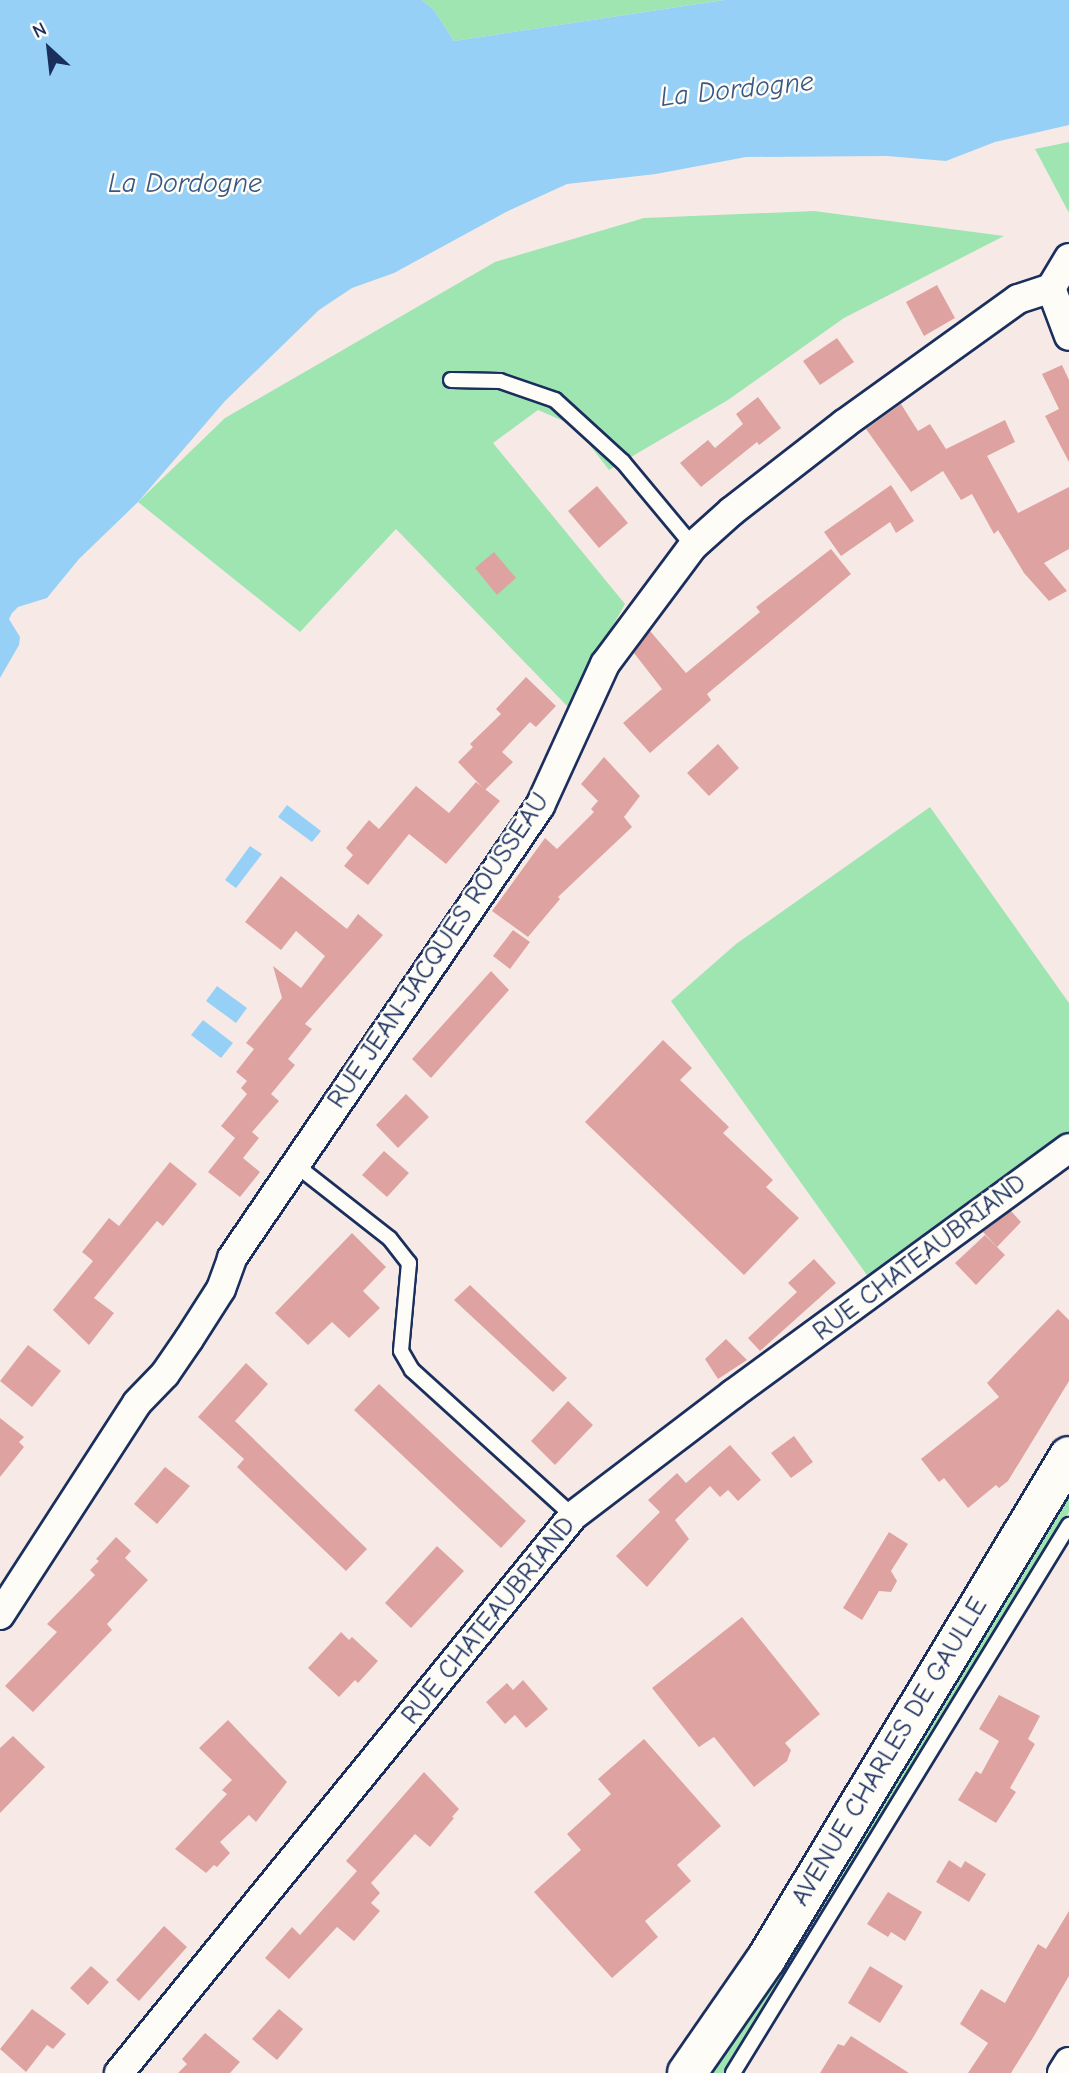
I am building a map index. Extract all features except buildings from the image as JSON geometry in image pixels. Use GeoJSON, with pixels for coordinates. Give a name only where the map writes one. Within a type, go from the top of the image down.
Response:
{"type":"FeatureCollection","features":[{"type":"Feature","properties":{"kind":"main road","name":"AVENUE CHARLES DE GAULLE"},"geometry":{"type":"LineString","coordinates":[[706,2066],[773,1947],[1069,1456]]}},
{"type":"Feature","properties":{"kind":"street"},"geometry":{"type":"LineString","coordinates":[[1069,258],[1051,288],[1069,335]]}},
{"type":"Feature","properties":{"kind":"street","name":"RUE JEAN-JACQUES ROUSSEAU"},"geometry":{"type":"LineString","coordinates":[[0,1615],[137,1403],[165,1374],[189,1339],[221,1289],[232,1258],[540,806],[605,664],[692,546],[732,511],[844,424],[1018,299],[1051,288]]}},
{"type":"Feature","properties":{"kind":"street","name":"RUE CHATEAUBRIAND"},"geometry":{"type":"LineString","coordinates":[[119,2073],[573,1516],[733,1394],[1069,1148]]}},
{"type":"Feature","properties":{"kind":"street"},"geometry":{"type":"LineString","coordinates":[[1062,2073],[1069,2062]]}},
{"type":"Feature","properties":{"kind":"lane"},"geometry":{"type":"LineString","coordinates":[[451,380],[500,381],[555,400],[623,462],[692,546]]}},
{"type":"Feature","properties":{"kind":"lane"},"geometry":{"type":"LineString","coordinates":[[297,1166],[390,1239],[409,1263],[401,1351],[412,1370],[573,1516]]}},
{"type":"Feature","properties":{"kind":"lane"},"geometry":{"type":"LineString","coordinates":[[706,2066],[1069,1525]]}},
{"type":"Feature","properties":{"kind":"green space"},"geometry":{"type":"Polygon","coordinates":[[[422,0],[724,0],[454,41],[434,10],[422,0]]]}},
{"type":"Feature","properties":{"kind":"green space"},"geometry":{"type":"Polygon","coordinates":[[[1069,142],[1069,213],[1035,149],[1069,142]]]}},
{"type":"Feature","properties":{"kind":"green space"},"geometry":{"type":"Polygon","coordinates":[[[814,211],[1004,236],[844,318],[728,400],[609,470],[575,426],[538,410],[493,443],[625,604],[568,707],[396,529],[300,632],[138,502],[225,418],[495,262],[644,218],[814,211]]]}},
{"type":"Feature","properties":{"kind":"green space"},"geometry":{"type":"Polygon","coordinates":[[[930,807],[1069,1003],[1069,1135],[869,1278],[671,1001],[736,944],[930,807]]]}},
{"type":"Feature","properties":{"kind":"green space"},"geometry":{"type":"Polygon","coordinates":[[[1069,1488],[1069,1512],[725,2073],[713,2073],[1069,1488]]]}},
{"type":"Feature","properties":{"kind":"water","name":"La Dordogne"},"geometry":{"type":"Polygon","coordinates":[[[0,0],[422,0],[434,10],[454,41],[724,0],[1069,0],[1069,125],[995,142],[946,161],[887,156],[746,157],[656,174],[567,184],[506,212],[394,273],[352,288],[319,310],[225,401],[138,502],[79,559],[47,598],[18,607],[12,613],[9,619],[20,637],[19,645],[0,678],[0,0]]]}},
{"type":"Feature","properties":{"kind":"water"},"geometry":{"type":"Polygon","coordinates":[[[287,805],[321,831],[312,842],[278,817],[287,805]]]}},
{"type":"Feature","properties":{"kind":"water"},"geometry":{"type":"Polygon","coordinates":[[[250,846],[262,854],[236,888],[225,880],[250,846]]]}},
{"type":"Feature","properties":{"kind":"water"},"geometry":{"type":"Polygon","coordinates":[[[217,986],[247,1008],[236,1023],[206,1001],[217,986]]]}},
{"type":"Feature","properties":{"kind":"water"},"geometry":{"type":"Polygon","coordinates":[[[203,1020],[233,1043],[221,1058],[191,1035],[203,1020]]]}}]}
